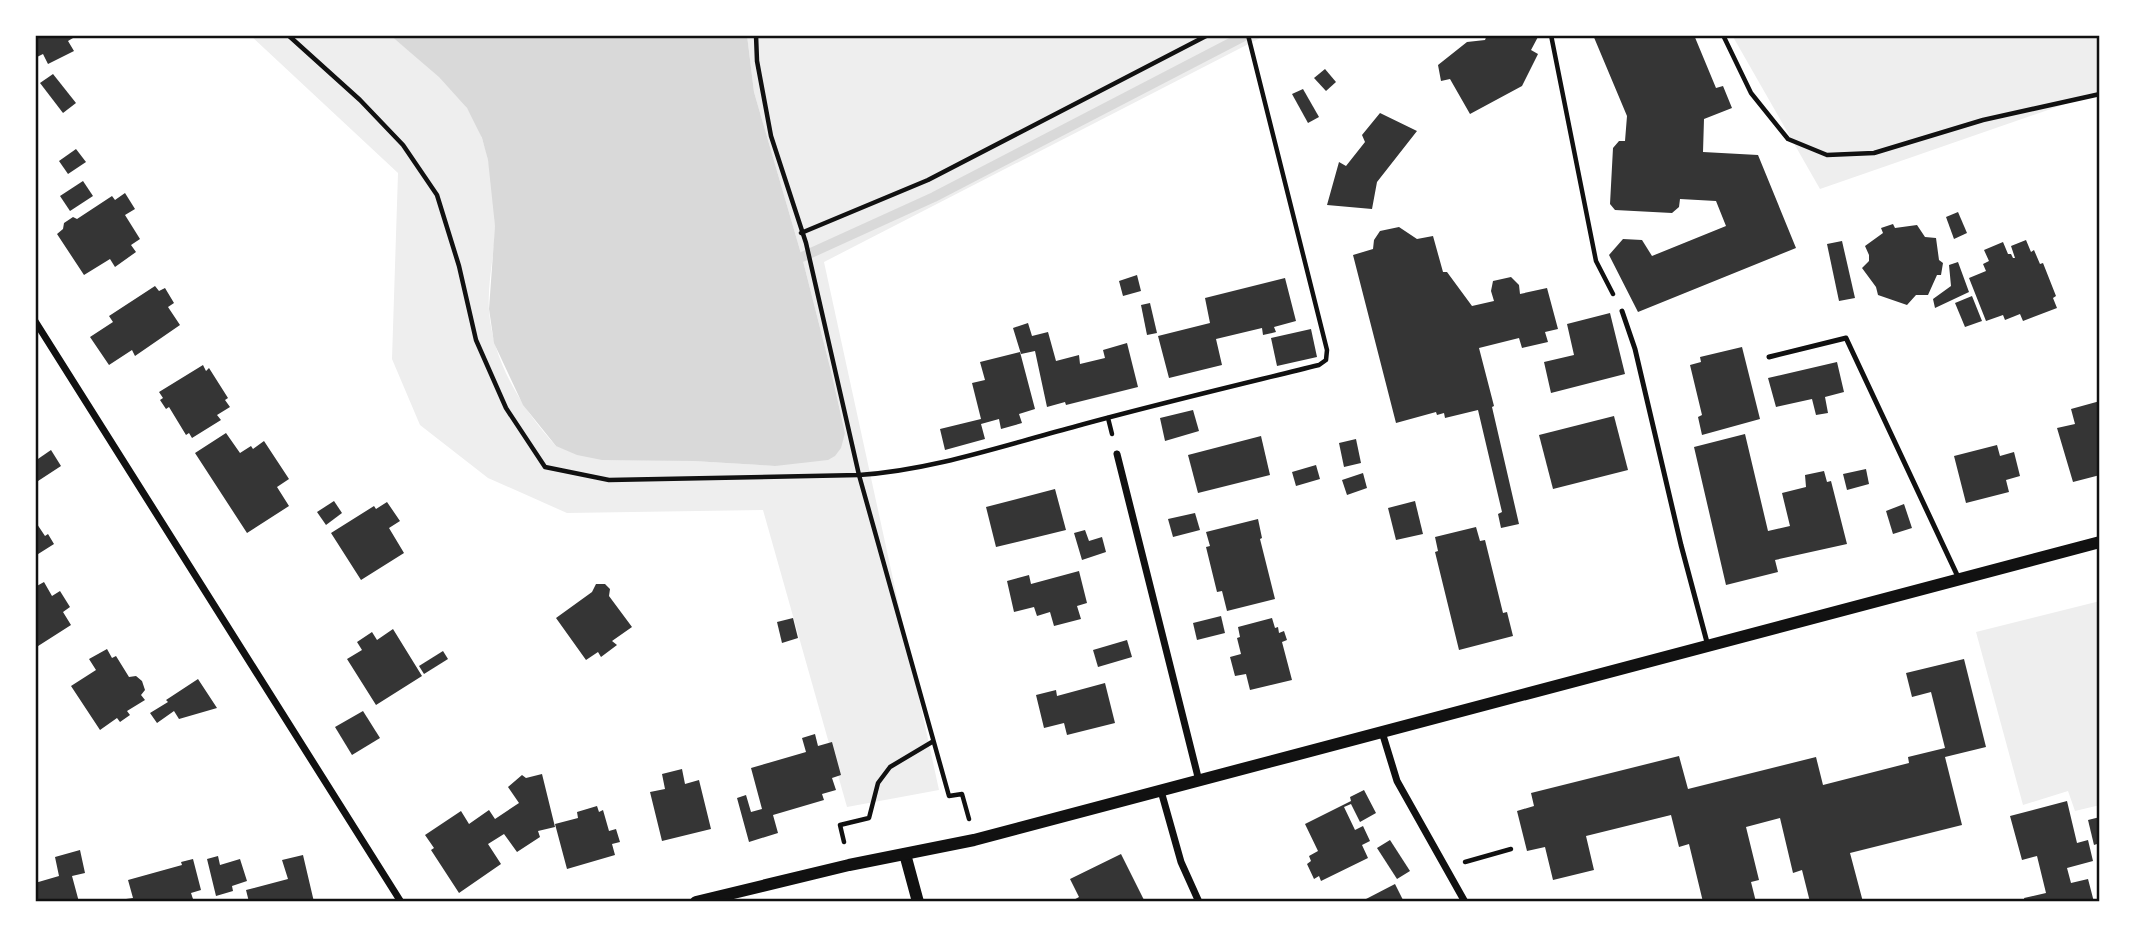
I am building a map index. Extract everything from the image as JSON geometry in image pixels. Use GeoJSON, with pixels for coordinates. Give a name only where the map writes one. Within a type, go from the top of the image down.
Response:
{"type":"FeatureCollection","features":[{"type":"Feature","properties":{"kind":"street"},"geometry":{"type":"LineString","coordinates":[[35,321],[401,902]]}},
{"type":"Feature","properties":{"kind":"street"},"geometry":{"type":"LineString","coordinates":[[1117,454],[1199,781]]}},
{"type":"Feature","properties":{"kind":"street"},"geometry":{"type":"LineString","coordinates":[[696,902],[849,865],[974,840],[2100,542]]}},
{"type":"Feature","properties":{"kind":"street"},"geometry":{"type":"LineString","coordinates":[[1381,731],[1397,781],[1465,902]]}},
{"type":"Feature","properties":{"kind":"street"},"geometry":{"type":"LineString","coordinates":[[1161,791],[1181,862],[1199,902]]}},
{"type":"Feature","properties":{"kind":"street"},"geometry":{"type":"LineString","coordinates":[[905,854],[918,902]]}},
{"type":"Feature","properties":{"kind":"lane"},"geometry":{"type":"LineString","coordinates":[[1622,311],[1635,349],[1681,545],[1708,646]]}},
{"type":"Feature","properties":{"kind":"lane"},"geometry":{"type":"LineString","coordinates":[[1769,357],[1846,338],[1959,579]]}},
{"type":"Feature","properties":{"kind":"path"},"geometry":{"type":"LineString","coordinates":[[288,35],[360,100],[403,145],[437,195],[459,266],[476,340],[506,408],[545,467],[609,480],[893,473],[1319,365],[1326,360],[1327,350],[1248,35]]}},
{"type":"Feature","properties":{"kind":"path"},"geometry":{"type":"LineString","coordinates":[[756,35],[757,61],[771,136],[806,243],[859,475],[949,796],[962,794],[974,840]]}},
{"type":"Feature","properties":{"kind":"path"},"geometry":{"type":"LineString","coordinates":[[801,233],[928,180],[1208,35]]}},
{"type":"Feature","properties":{"kind":"path"},"geometry":{"type":"LineString","coordinates":[[1551,35],[1596,261],[1622,311]]}},
{"type":"Feature","properties":{"kind":"path"},"geometry":{"type":"LineString","coordinates":[[1723,35],[1751,93],[1788,139],[1827,155],[1874,153],[1983,120],[2100,94]]}},
{"type":"Feature","properties":{"kind":"path"},"geometry":{"type":"LineString","coordinates":[[849,865],[839,825],[869,818],[878,783],[890,767],[932,742]]}},
{"type":"Feature","properties":{"kind":"path"},"geometry":{"type":"LineString","coordinates":[[1446,868],[1511,849]]}},
{"type":"Feature","properties":{"kind":"shaded area"},"geometry":{"type":"Polygon","coordinates":[[[250,35],[390,35],[431,69],[459,97],[481,135],[492,180],[495,226],[489,311],[496,348],[511,384],[556,446],[693,461],[775,466],[845,433],[802,257],[754,92],[747,35],[1266,35],[824,262],[939,790],[847,807],[763,510],[567,513],[488,478],[420,425],[392,359],[398,173],[250,35]]]}},
{"type":"Feature","properties":{"kind":"shaded area"},"geometry":{"type":"Polygon","coordinates":[[[390,35],[747,35],[754,92],[802,257],[845,433],[841,448],[835,456],[828,460],[775,466],[693,461],[602,460],[577,455],[556,446],[523,405],[494,343],[489,309],[495,226],[488,160],[482,138],[467,108],[439,77],[390,35]]]}},
{"type":"Feature","properties":{"kind":"shaded area"},"geometry":{"type":"Polygon","coordinates":[[[1732,35],[2100,35],[2100,92],[1820,189],[1732,35]]]}},
{"type":"Feature","properties":{"kind":"shaded area"},"geometry":{"type":"Polygon","coordinates":[[[2100,601],[2100,805],[2075,811],[2068,791],[2023,805],[1976,632],[2100,601]]]}},
{"type":"Feature","properties":{"kind":"building"},"geometry":{"type":"Polygon","coordinates":[[[35,35],[78,35],[68,41],[74,51],[48,64],[43,54],[35,58],[35,35]]]}},
{"type":"Feature","properties":{"kind":"building"},"geometry":{"type":"Polygon","coordinates":[[[1487,35],[1539,35],[1531,50],[1538,54],[1522,86],[1470,114],[1450,79],[1441,81],[1438,65],[1467,42],[1485,40],[1487,35]]]}},
{"type":"Feature","properties":{"kind":"building"},"geometry":{"type":"Polygon","coordinates":[[[1593,35],[1694,35],[1716,88],[1723,86],[1732,108],[1704,119],[1703,152],[1758,155],[1796,248],[1638,312],[1609,255],[1623,239],[1642,240],[1652,256],[1726,226],[1716,201],[1680,199],[1679,207],[1672,213],[1615,210],[1610,204],[1613,148],[1619,141],[1625,141],[1627,116],[1593,35]]]}},
{"type":"Feature","properties":{"kind":"building"},"geometry":{"type":"Polygon","coordinates":[[[1325,69],[1336,82],[1326,91],[1314,78],[1325,69]]]}},
{"type":"Feature","properties":{"kind":"building"},"geometry":{"type":"Polygon","coordinates":[[[53,74],[76,103],[63,113],[40,83],[53,74]]]}},
{"type":"Feature","properties":{"kind":"building"},"geometry":{"type":"Polygon","coordinates":[[[1303,89],[1319,117],[1308,123],[1292,94],[1303,89]]]}},
{"type":"Feature","properties":{"kind":"building"},"geometry":{"type":"Polygon","coordinates":[[[1380,113],[1417,131],[1377,182],[1372,209],[1327,205],[1339,162],[1346,166],[1365,142],[1362,135],[1380,113]]]}},
{"type":"Feature","properties":{"kind":"building"},"geometry":{"type":"Polygon","coordinates":[[[76,149],[86,162],[68,174],[59,161],[76,149]]]}},
{"type":"Feature","properties":{"kind":"building"},"geometry":{"type":"Polygon","coordinates":[[[83,181],[93,196],[70,211],[60,196],[83,181]]]}},
{"type":"Feature","properties":{"kind":"building"},"geometry":{"type":"Polygon","coordinates":[[[125,193],[135,209],[125,215],[140,239],[131,245],[136,252],[115,267],[110,259],[84,275],[57,234],[63,229],[64,223],[73,217],[77,219],[112,196],[115,200],[125,193]]]}},
{"type":"Feature","properties":{"kind":"building"},"geometry":{"type":"Polygon","coordinates":[[[1958,212],[1967,233],[1954,239],[1946,217],[1958,212]]]}},
{"type":"Feature","properties":{"kind":"building"},"geometry":{"type":"Polygon","coordinates":[[[1893,224],[1895,228],[1917,225],[1925,237],[1936,238],[1939,260],[1943,263],[1941,275],[1937,275],[1928,295],[1916,295],[1907,305],[1878,295],[1876,287],[1862,268],[1869,261],[1865,246],[1883,233],[1881,228],[1893,224]]]}},
{"type":"Feature","properties":{"kind":"building"},"geometry":{"type":"Polygon","coordinates":[[[1399,227],[1417,239],[1433,236],[1443,272],[1447,272],[1472,306],[1494,301],[1491,291],[1493,281],[1511,277],[1519,285],[1520,294],[1547,288],[1558,329],[1545,332],[1548,342],[1522,348],[1519,338],[1479,348],[1519,524],[1501,528],[1498,514],[1502,512],[1478,410],[1445,418],[1444,413],[1437,415],[1436,412],[1396,423],[1353,255],[1373,249],[1374,240],[1380,231],[1399,227]]]}},
{"type":"Feature","properties":{"kind":"building"},"geometry":{"type":"Polygon","coordinates":[[[2026,240],[2031,252],[2034,250],[2040,264],[2043,263],[2056,296],[2053,298],[2057,308],[2023,321],[2020,314],[2005,320],[2003,315],[1986,321],[1969,278],[1986,271],[1983,264],[1989,261],[1984,250],[2003,242],[2008,254],[2015,258],[2011,246],[2026,240]]]}},
{"type":"Feature","properties":{"kind":"building"},"geometry":{"type":"Polygon","coordinates":[[[1842,241],[1855,298],[1839,301],[1827,244],[1842,241]]]}},
{"type":"Feature","properties":{"kind":"building"},"geometry":{"type":"Polygon","coordinates":[[[1958,262],[1969,292],[1935,308],[1933,299],[1951,286],[1949,265],[1958,262]]]}},
{"type":"Feature","properties":{"kind":"building"},"geometry":{"type":"Polygon","coordinates":[[[1137,275],[1141,291],[1123,296],[1119,281],[1137,275]]]}},
{"type":"Feature","properties":{"kind":"building"},"geometry":{"type":"Polygon","coordinates":[[[1285,278],[1296,321],[1274,327],[1276,332],[1263,335],[1262,328],[1216,339],[1222,365],[1169,378],[1158,336],[1210,323],[1205,298],[1285,278]]]}},
{"type":"Feature","properties":{"kind":"building"},"geometry":{"type":"Polygon","coordinates":[[[155,286],[159,291],[165,288],[174,303],[168,307],[180,325],[135,356],[132,350],[109,365],[90,337],[113,322],[109,316],[155,286]]]}},
{"type":"Feature","properties":{"kind":"building"},"geometry":{"type":"Polygon","coordinates":[[[1972,296],[1982,321],[1965,327],[1955,303],[1972,296]]]}},
{"type":"Feature","properties":{"kind":"building"},"geometry":{"type":"Polygon","coordinates":[[[1150,303],[1157,333],[1147,335],[1141,305],[1150,303]]]}},
{"type":"Feature","properties":{"kind":"building"},"geometry":{"type":"Polygon","coordinates":[[[1610,313],[1625,374],[1551,393],[1544,362],[1574,355],[1567,324],[1610,313]]]}},
{"type":"Feature","properties":{"kind":"building"},"geometry":{"type":"Polygon","coordinates":[[[1028,323],[1032,336],[1048,332],[1056,361],[1079,355],[1080,364],[1105,358],[1103,350],[1127,343],[1138,387],[1066,405],[1065,402],[1047,407],[1035,351],[1021,354],[1013,328],[1028,323]]]}},
{"type":"Feature","properties":{"kind":"building"},"geometry":{"type":"Polygon","coordinates":[[[1311,329],[1317,357],[1277,366],[1271,338],[1311,329]]]}},
{"type":"Feature","properties":{"kind":"building"},"geometry":{"type":"Polygon","coordinates":[[[1742,347],[1760,419],[1702,435],[1698,417],[1702,415],[1690,365],[1701,362],[1700,357],[1742,347]]]}},
{"type":"Feature","properties":{"kind":"building"},"geometry":{"type":"Polygon","coordinates":[[[1020,352],[1035,409],[1019,414],[1022,423],[1001,429],[999,419],[981,424],[985,439],[945,450],[940,429],[981,419],[972,383],[985,380],[980,362],[1020,352]]]}},
{"type":"Feature","properties":{"kind":"building"},"geometry":{"type":"Polygon","coordinates":[[[1837,362],[1844,392],[1825,397],[1828,413],[1816,415],[1812,399],[1776,407],[1768,378],[1837,362]]]}},
{"type":"Feature","properties":{"kind":"building"},"geometry":{"type":"Polygon","coordinates":[[[203,365],[206,371],[209,368],[228,398],[225,400],[230,407],[217,415],[221,420],[192,438],[189,433],[186,435],[169,407],[166,409],[160,400],[163,398],[159,392],[203,365]]]}},
{"type":"Feature","properties":{"kind":"building"},"geometry":{"type":"Polygon","coordinates":[[[2100,401],[2100,475],[2073,482],[2057,428],[2075,424],[2071,409],[2100,401]]]}},
{"type":"Feature","properties":{"kind":"building"},"geometry":{"type":"Polygon","coordinates":[[[1193,410],[1199,431],[1165,441],[1160,418],[1193,410]]]}},
{"type":"Feature","properties":{"kind":"building"},"geometry":{"type":"Polygon","coordinates":[[[1614,416],[1628,470],[1553,489],[1539,435],[1614,416]]]}},
{"type":"Feature","properties":{"kind":"building"},"geometry":{"type":"Polygon","coordinates":[[[226,433],[240,453],[251,446],[253,449],[264,441],[289,479],[277,487],[289,506],[247,533],[195,453],[226,433]]]}},
{"type":"Feature","properties":{"kind":"building"},"geometry":{"type":"Polygon","coordinates":[[[1745,434],[1768,531],[1790,526],[1782,493],[1806,487],[1805,475],[1824,471],[1827,482],[1831,481],[1847,544],[1775,560],[1778,572],[1726,585],[1694,447],[1745,434]]]}},
{"type":"Feature","properties":{"kind":"building"},"geometry":{"type":"Polygon","coordinates":[[[1261,436],[1270,475],[1198,493],[1188,455],[1261,436]]]}},
{"type":"Feature","properties":{"kind":"building"},"geometry":{"type":"Polygon","coordinates":[[[1356,439],[1361,463],[1344,467],[1339,443],[1356,439]]]}},
{"type":"Feature","properties":{"kind":"building"},"geometry":{"type":"Polygon","coordinates":[[[1997,445],[2000,456],[2014,452],[2020,476],[2006,480],[2009,492],[1966,503],[1954,456],[1997,445]]]}},
{"type":"Feature","properties":{"kind":"building"},"geometry":{"type":"Polygon","coordinates":[[[51,450],[61,466],[35,483],[35,461],[51,450]]]}},
{"type":"Feature","properties":{"kind":"building"},"geometry":{"type":"Polygon","coordinates":[[[1316,465],[1320,479],[1296,486],[1292,472],[1316,465]]]}},
{"type":"Feature","properties":{"kind":"building"},"geometry":{"type":"Polygon","coordinates":[[[1866,469],[1869,484],[1847,490],[1843,474],[1866,469]]]}},
{"type":"Feature","properties":{"kind":"building"},"geometry":{"type":"Polygon","coordinates":[[[1363,473],[1367,488],[1347,495],[1342,480],[1363,473]]]}},
{"type":"Feature","properties":{"kind":"building"},"geometry":{"type":"Polygon","coordinates":[[[1055,489],[1066,530],[996,547],[986,507],[1055,489]]]}},
{"type":"Feature","properties":{"kind":"building"},"geometry":{"type":"Polygon","coordinates":[[[334,501],[342,513],[326,525],[317,512],[334,501]]]}},
{"type":"Feature","properties":{"kind":"building"},"geometry":{"type":"Polygon","coordinates":[[[1415,501],[1423,534],[1396,540],[1388,508],[1415,501]]]}},
{"type":"Feature","properties":{"kind":"building"},"geometry":{"type":"Polygon","coordinates":[[[387,502],[400,521],[389,528],[404,553],[361,580],[331,533],[374,506],[376,509],[387,502]]]}},
{"type":"Feature","properties":{"kind":"building"},"geometry":{"type":"Polygon","coordinates":[[[1904,504],[1912,528],[1893,534],[1886,511],[1904,504]]]}},
{"type":"Feature","properties":{"kind":"building"},"geometry":{"type":"Polygon","coordinates":[[[1195,513],[1200,530],[1173,537],[1168,519],[1195,513]]]}},
{"type":"Feature","properties":{"kind":"building"},"geometry":{"type":"Polygon","coordinates":[[[1258,519],[1260,539],[1275,599],[1227,611],[1222,591],[1217,592],[1206,547],[1210,546],[1206,532],[1258,519]]]}},
{"type":"Feature","properties":{"kind":"building"},"geometry":{"type":"Polygon","coordinates":[[[35,521],[54,544],[35,556],[35,521]]]}},
{"type":"Feature","properties":{"kind":"building"},"geometry":{"type":"Polygon","coordinates":[[[1476,527],[1480,541],[1485,540],[1503,613],[1507,612],[1513,636],[1459,650],[1435,552],[1438,551],[1435,537],[1476,527]]]}},
{"type":"Feature","properties":{"kind":"building"},"geometry":{"type":"Polygon","coordinates":[[[1085,530],[1089,541],[1102,537],[1106,552],[1082,560],[1074,533],[1085,530]]]}},
{"type":"Feature","properties":{"kind":"building"},"geometry":{"type":"Polygon","coordinates":[[[1079,571],[1087,603],[1077,606],[1081,619],[1054,626],[1050,612],[1037,616],[1034,607],[1014,612],[1007,581],[1029,575],[1031,584],[1079,571]]]}},
{"type":"Feature","properties":{"kind":"building"},"geometry":{"type":"Polygon","coordinates":[[[44,582],[52,596],[60,591],[70,607],[63,612],[71,625],[35,648],[35,587],[44,582]]]}},
{"type":"Feature","properties":{"kind":"building"},"geometry":{"type":"Polygon","coordinates":[[[596,584],[605,584],[610,589],[609,596],[632,627],[612,641],[617,645],[601,657],[598,652],[586,660],[556,618],[592,592],[596,584]]]}},
{"type":"Feature","properties":{"kind":"building"},"geometry":{"type":"Polygon","coordinates":[[[1221,616],[1225,633],[1197,640],[1193,623],[1221,616]]]}},
{"type":"Feature","properties":{"kind":"building"},"geometry":{"type":"Polygon","coordinates":[[[793,618],[798,638],[782,643],[777,622],[793,618]]]}},
{"type":"Feature","properties":{"kind":"building"},"geometry":{"type":"Polygon","coordinates":[[[1272,618],[1275,628],[1278,627],[1279,633],[1284,631],[1287,640],[1282,642],[1292,680],[1250,690],[1246,674],[1235,676],[1230,657],[1241,654],[1237,638],[1240,637],[1238,627],[1272,618]]]}},
{"type":"Feature","properties":{"kind":"building"},"geometry":{"type":"Polygon","coordinates":[[[393,629],[422,676],[376,705],[347,659],[362,650],[357,642],[372,632],[377,640],[393,629]]]}},
{"type":"Feature","properties":{"kind":"building"},"geometry":{"type":"Polygon","coordinates":[[[1127,640],[1132,657],[1098,667],[1093,650],[1127,640]]]}},
{"type":"Feature","properties":{"kind":"building"},"geometry":{"type":"Polygon","coordinates":[[[107,649],[112,658],[116,656],[129,677],[136,676],[142,681],[145,690],[141,695],[145,700],[127,711],[130,715],[120,722],[117,718],[100,730],[71,686],[96,670],[89,659],[107,649]]]}},
{"type":"Feature","properties":{"kind":"building"},"geometry":{"type":"Polygon","coordinates":[[[443,651],[448,659],[424,674],[419,666],[443,651]]]}},
{"type":"Feature","properties":{"kind":"building"},"geometry":{"type":"Polygon","coordinates":[[[1964,659],[1986,747],[1945,757],[1962,825],[1850,853],[1863,902],[1810,902],[1802,870],[1793,873],[1780,818],[1746,827],[1759,880],[1751,882],[1756,902],[1703,902],[1689,844],[1679,847],[1671,815],[1586,836],[1594,870],[1553,880],[1545,847],[1527,851],[1517,811],[1534,806],[1531,793],[1679,756],[1688,789],[1816,757],[1823,785],[1909,763],[1908,757],[1945,748],[1931,692],[1912,697],[1906,673],[1964,659]]]}},
{"type":"Feature","properties":{"kind":"building"},"geometry":{"type":"Polygon","coordinates":[[[198,679],[217,708],[179,719],[174,711],[157,723],[150,713],[198,679]]]}},
{"type":"Feature","properties":{"kind":"building"},"geometry":{"type":"Polygon","coordinates":[[[1105,683],[1115,723],[1067,735],[1064,723],[1044,728],[1036,695],[1056,690],[1057,696],[1105,683]]]}},
{"type":"Feature","properties":{"kind":"building"},"geometry":{"type":"Polygon","coordinates":[[[363,711],[380,738],[352,755],[335,727],[363,711]]]}},
{"type":"Feature","properties":{"kind":"building"},"geometry":{"type":"Polygon","coordinates":[[[815,734],[818,746],[832,742],[841,775],[832,778],[836,790],[822,794],[824,800],[773,815],[778,833],[749,842],[737,798],[746,795],[751,812],[762,809],[751,768],[806,752],[802,738],[815,734]]]}},
{"type":"Feature","properties":{"kind":"building"},"geometry":{"type":"Polygon","coordinates":[[[682,769],[685,784],[699,780],[711,829],[662,841],[650,792],[665,789],[662,774],[682,769]]]}},
{"type":"Feature","properties":{"kind":"building"},"geometry":{"type":"Polygon","coordinates":[[[542,774],[555,827],[538,831],[540,837],[517,852],[504,834],[488,844],[501,864],[459,893],[431,850],[434,848],[425,835],[461,811],[469,824],[489,810],[495,819],[519,803],[508,787],[522,775],[526,778],[542,774]]]}},
{"type":"Feature","properties":{"kind":"building"},"geometry":{"type":"Polygon","coordinates":[[[1364,790],[1376,813],[1360,822],[1351,804],[1344,807],[1355,830],[1363,826],[1370,841],[1362,845],[1368,858],[1321,881],[1319,876],[1314,879],[1307,864],[1311,861],[1309,856],[1318,851],[1305,824],[1351,801],[1350,797],[1364,790]]]}},
{"type":"Feature","properties":{"kind":"building"},"geometry":{"type":"Polygon","coordinates":[[[2067,801],[2077,843],[2088,840],[2093,861],[2067,868],[2071,883],[2088,879],[2094,902],[2025,902],[2024,898],[2046,893],[2037,856],[2022,860],[2010,816],[2067,801]]]}},
{"type":"Feature","properties":{"kind":"building"},"geometry":{"type":"Polygon","coordinates":[[[597,806],[599,812],[603,810],[609,831],[616,829],[620,842],[612,844],[615,855],[567,869],[555,824],[578,818],[577,812],[597,806]]]}},
{"type":"Feature","properties":{"kind":"building"},"geometry":{"type":"Polygon","coordinates":[[[2100,817],[2100,843],[2094,845],[2088,820],[2100,817]]]}},
{"type":"Feature","properties":{"kind":"building"},"geometry":{"type":"Polygon","coordinates":[[[1390,840],[1410,871],[1397,879],[1377,848],[1390,840]]]}},
{"type":"Feature","properties":{"kind":"building"},"geometry":{"type":"Polygon","coordinates":[[[80,850],[85,873],[72,876],[79,902],[35,902],[35,883],[59,876],[55,857],[80,850]]]}},
{"type":"Feature","properties":{"kind":"building"},"geometry":{"type":"Polygon","coordinates":[[[1121,854],[1145,902],[1070,902],[1079,897],[1070,879],[1121,854]]]}},
{"type":"Feature","properties":{"kind":"building"},"geometry":{"type":"Polygon","coordinates":[[[303,855],[314,902],[249,902],[246,890],[288,879],[282,860],[303,855]]]}},
{"type":"Feature","properties":{"kind":"building"},"geometry":{"type":"Polygon","coordinates":[[[218,856],[220,865],[240,859],[247,881],[232,886],[233,891],[216,896],[207,859],[218,856]]]}},
{"type":"Feature","properties":{"kind":"building"},"geometry":{"type":"Polygon","coordinates":[[[193,859],[201,890],[191,893],[194,902],[126,902],[126,899],[133,898],[128,880],[182,865],[181,862],[193,859]]]}},
{"type":"Feature","properties":{"kind":"building"},"geometry":{"type":"Polygon","coordinates":[[[1395,884],[1404,902],[1367,902],[1366,899],[1395,884]]]}},
{"type":"Feature","properties":{"kind":"waterway"},"geometry":{"type":"LineString","coordinates":[[802,257],[934,197],[1246,35]]}}]}
